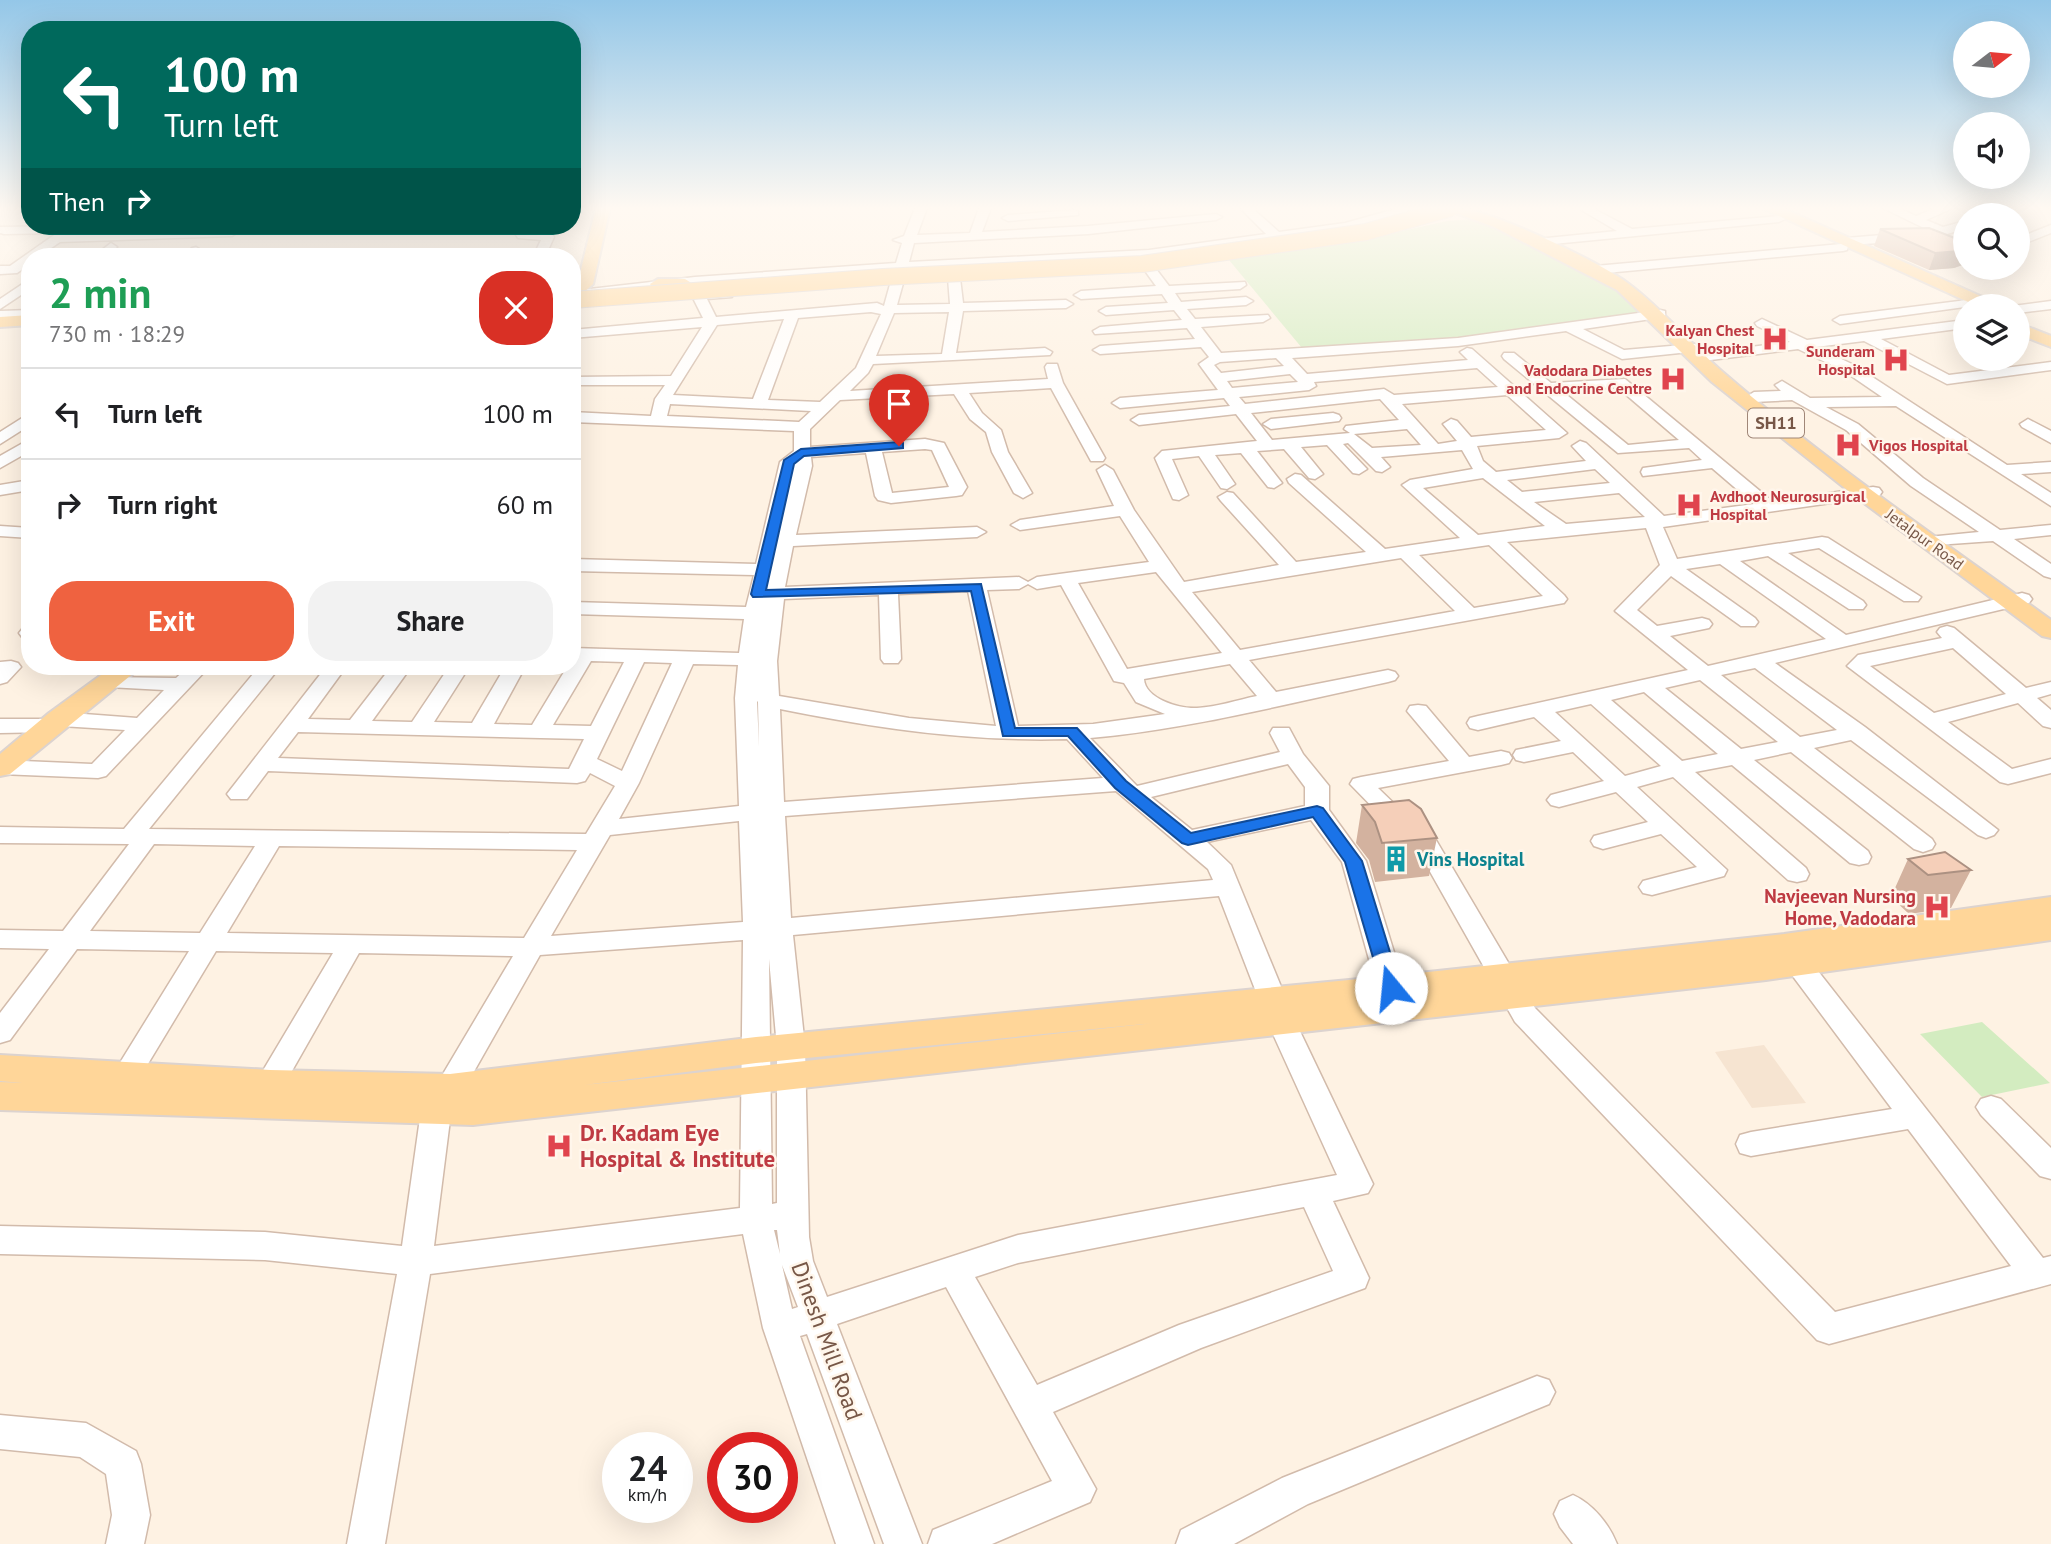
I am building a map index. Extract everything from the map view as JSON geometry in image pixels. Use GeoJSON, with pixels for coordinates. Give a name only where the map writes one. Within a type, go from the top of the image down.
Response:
{"type":"FeatureCollection","features":[{"type":"Feature","properties":{"kind":"main road"},"geometry":{"type":"LineString","coordinates":[[581,295],[813,280]]}},
{"type":"Feature","properties":{"kind":"main road"},"geometry":{"type":"LineString","coordinates":[[660,291],[878,280]]}},
{"type":"Feature","properties":{"kind":"main road","name":"Jetalpur Road"},"geometry":{"type":"LineString","coordinates":[[1614,280],[1694,353],[1868,493],[2017,600],[2051,620]]}},
{"type":"Feature","properties":{"kind":"main road"},"geometry":{"type":"LineString","coordinates":[[1917,280],[1953,297]]}},
{"type":"Feature","properties":{"kind":"main road"},"geometry":{"type":"LineString","coordinates":[[1928,280],[1961,294]]}},
{"type":"Feature","properties":{"kind":"main road"},"geometry":{"type":"LineString","coordinates":[[2030,324],[2051,334]]}},
{"type":"Feature","properties":{"kind":"main road"},"geometry":{"type":"LineString","coordinates":[[0,326],[21,325]]}},
{"type":"Feature","properties":{"kind":"main road"},"geometry":{"type":"LineString","coordinates":[[2030,333],[2051,342]]}},
{"type":"Feature","properties":{"kind":"main road","name":"Jetalpur Road"},"geometry":{"type":"LineString","coordinates":[[1694,353],[1754,397],[1868,493]]}},
{"type":"Feature","properties":{"kind":"main road","name":"Jetalpur Road"},"geometry":{"type":"LineString","coordinates":[[2017,600],[2051,631]]}},
{"type":"Feature","properties":{"kind":"main road"},"geometry":{"type":"LineString","coordinates":[[0,767],[20,732],[108,675]]}},
{"type":"Feature","properties":{"kind":"main road"},"geometry":{"type":"LineString","coordinates":[[20,732],[108,675]]}},
{"type":"Feature","properties":{"kind":"main road"},"geometry":{"type":"LineString","coordinates":[[1278,1011],[1391,988],[1508,986],[2051,908]]}},
{"type":"Feature","properties":{"kind":"main road"},"geometry":{"type":"LineString","coordinates":[[0,1068],[270,1084],[443,1099],[473,1111],[773,1063],[1508,986],[1798,964],[2051,929]]}},
{"type":"Feature","properties":{"kind":"main road"},"geometry":{"type":"LineString","coordinates":[[0,1096],[443,1099]]}},
{"type":"Feature","properties":{"kind":"street"},"geometry":{"type":"LineString","coordinates":[[581,297],[605,302],[660,291],[763,280]]}},
{"type":"Feature","properties":{"kind":"street"},"geometry":{"type":"LineString","coordinates":[[762,812],[747,746],[748,659],[777,541],[804,466],[800,438],[803,427],[862,371],[889,280]]}},
{"type":"Feature","properties":{"kind":"street"},"geometry":{"type":"LineString","coordinates":[[712,322],[699,296],[927,280]]}},
{"type":"Feature","properties":{"kind":"street"},"geometry":{"type":"LineString","coordinates":[[949,353],[957,307],[954,280]]}},
{"type":"Feature","properties":{"kind":"street"},"geometry":{"type":"LineString","coordinates":[[1071,280],[1082,297],[1240,285]]}},
{"type":"Feature","properties":{"kind":"street"},"geometry":{"type":"LineString","coordinates":[[1158,280],[1217,358]]}},
{"type":"Feature","properties":{"kind":"street"},"geometry":{"type":"LineString","coordinates":[[660,291],[888,283]]}},
{"type":"Feature","properties":{"kind":"street"},"geometry":{"type":"LineString","coordinates":[[0,305],[21,290]]}},
{"type":"Feature","properties":{"kind":"street"},"geometry":{"type":"LineString","coordinates":[[1106,311],[1246,300]]}},
{"type":"Feature","properties":{"kind":"street"},"geometry":{"type":"LineString","coordinates":[[581,333],[793,314],[1066,304]]}},
{"type":"Feature","properties":{"kind":"street"},"geometry":{"type":"LineString","coordinates":[[2030,308],[2051,305]]}},
{"type":"Feature","properties":{"kind":"street"},"geometry":{"type":"LineString","coordinates":[[1840,320],[1953,307]]}},
{"type":"Feature","properties":{"kind":"street"},"geometry":{"type":"LineString","coordinates":[[849,382],[881,309]]}},
{"type":"Feature","properties":{"kind":"street"},"geometry":{"type":"LineString","coordinates":[[0,315],[21,314]]}},
{"type":"Feature","properties":{"kind":"street"},"geometry":{"type":"LineString","coordinates":[[759,404],[793,314]]}},
{"type":"Feature","properties":{"kind":"street"},"geometry":{"type":"LineString","coordinates":[[1322,402],[1281,354],[1458,342],[1655,315]]}},
{"type":"Feature","properties":{"kind":"street"},"geometry":{"type":"LineString","coordinates":[[1100,331],[1263,318]]}},
{"type":"Feature","properties":{"kind":"street"},"geometry":{"type":"LineString","coordinates":[[658,420],[663,400],[674,380],[712,322]]}},
{"type":"Feature","properties":{"kind":"street"},"geometry":{"type":"LineString","coordinates":[[1762,323],[1849,368],[2051,501]]}},
{"type":"Feature","properties":{"kind":"street"},"geometry":{"type":"LineString","coordinates":[[1569,327],[1622,355],[1803,345],[1953,325]]}},
{"type":"Feature","properties":{"kind":"street"},"geometry":{"type":"LineString","coordinates":[[1865,336],[1947,380],[2051,366]]}},
{"type":"Feature","properties":{"kind":"street"},"geometry":{"type":"LineString","coordinates":[[1100,350],[1206,342]]}},
{"type":"Feature","properties":{"kind":"street"},"geometry":{"type":"LineString","coordinates":[[1370,453],[1434,449],[1559,433],[1477,364],[1458,342]]}},
{"type":"Feature","properties":{"kind":"street"},"geometry":{"type":"LineString","coordinates":[[1342,350],[1434,449]]}},
{"type":"Feature","properties":{"kind":"street"},"geometry":{"type":"LineString","coordinates":[[867,360],[1048,355],[1056,383],[1125,510],[1161,566],[1271,699]]}},
{"type":"Feature","properties":{"kind":"street"},"geometry":{"type":"LineString","coordinates":[[1267,444],[1206,364],[1217,358],[1271,355]]}},
{"type":"Feature","properties":{"kind":"street"},"geometry":{"type":"LineString","coordinates":[[1509,356],[1624,450],[1693,443]]}},
{"type":"Feature","properties":{"kind":"street"},"geometry":{"type":"LineString","coordinates":[[971,360],[980,387]]}},
{"type":"Feature","properties":{"kind":"street"},"geometry":{"type":"LineString","coordinates":[[1118,396],[1218,379],[1302,378],[1477,364]]}},
{"type":"Feature","properties":{"kind":"street"},"geometry":{"type":"LineString","coordinates":[[1118,396],[1229,395],[1302,378]]}},
{"type":"Feature","properties":{"kind":"street"},"geometry":{"type":"LineString","coordinates":[[581,381],[674,380]]}},
{"type":"Feature","properties":{"kind":"street"},"geometry":{"type":"LineString","coordinates":[[1548,388],[1620,382],[1768,507]]}},
{"type":"Feature","properties":{"kind":"street"},"geometry":{"type":"LineString","coordinates":[[836,396],[1056,383]]}},
{"type":"Feature","properties":{"kind":"street"},"geometry":{"type":"LineString","coordinates":[[1782,385],[1801,399],[1852,427],[1917,482],[2051,572]]}},
{"type":"Feature","properties":{"kind":"street"},"geometry":{"type":"LineString","coordinates":[[959,389],[976,416],[993,430],[1000,452],[1023,494]]}},
{"type":"Feature","properties":{"kind":"street"},"geometry":{"type":"LineString","coordinates":[[1177,433],[1139,428],[1241,411],[1322,402],[1387,397],[1430,400],[1510,390]]}},
{"type":"Feature","properties":{"kind":"street","name":"SH11"},"geometry":{"type":"LineString","coordinates":[[1754,397],[1801,399]]}},
{"type":"Feature","properties":{"kind":"street"},"geometry":{"type":"LineString","coordinates":[[1801,399],[1900,401]]}},
{"type":"Feature","properties":{"kind":"street"},"geometry":{"type":"LineString","coordinates":[[663,400],[822,407]]}},
{"type":"Feature","properties":{"kind":"street"},"geometry":{"type":"LineString","coordinates":[[581,417],[803,427]]}},
{"type":"Feature","properties":{"kind":"street"},"geometry":{"type":"LineString","coordinates":[[1228,428],[1333,418]]}},
{"type":"Feature","properties":{"kind":"street"},"geometry":{"type":"LineString","coordinates":[[1352,429],[1411,424]]}},
{"type":"Feature","properties":{"kind":"street"},"geometry":{"type":"LineString","coordinates":[[1451,424],[1468,443],[1476,463],[1518,498],[1563,530]]}},
{"type":"Feature","properties":{"kind":"street"},"geometry":{"type":"LineString","coordinates":[[2028,424],[2051,438]]}},
{"type":"Feature","properties":{"kind":"street"},"geometry":{"type":"LineString","coordinates":[[0,440],[21,425]]}},
{"type":"Feature","properties":{"kind":"street"},"geometry":{"type":"LineString","coordinates":[[1180,495],[1163,458],[1168,454],[1353,439],[1382,467]]}},
{"type":"Feature","properties":{"kind":"street"},"geometry":{"type":"LineString","coordinates":[[0,440],[21,442]]}},
{"type":"Feature","properties":{"kind":"street"},"geometry":{"type":"LineString","coordinates":[[1331,440],[1359,469]]}},
{"type":"Feature","properties":{"kind":"street"},"geometry":{"type":"LineString","coordinates":[[1288,443],[1315,474]]}},
{"type":"Feature","properties":{"kind":"street"},"geometry":{"type":"LineString","coordinates":[[801,453],[873,448],[938,446],[958,487],[956,491],[891,498],[884,496],[873,448]]}},
{"type":"Feature","properties":{"kind":"street"},"geometry":{"type":"LineString","coordinates":[[1244,446],[1274,483]]}},
{"type":"Feature","properties":{"kind":"street"},"geometry":{"type":"LineString","coordinates":[[1580,446],[1656,522],[1670,566],[1748,622]]}},
{"type":"Feature","properties":{"kind":"street"},"geometry":{"type":"LineString","coordinates":[[0,463],[21,449]]}},
{"type":"Feature","properties":{"kind":"street"},"geometry":{"type":"LineString","coordinates":[[1203,450],[1227,491],[1292,568]]}},
{"type":"Feature","properties":{"kind":"street"},"geometry":{"type":"LineString","coordinates":[[1649,472],[1716,463]]}},
{"type":"Feature","properties":{"kind":"street"},"geometry":{"type":"LineString","coordinates":[[1067,580],[1121,677],[1557,600],[1410,485],[1599,464]]}},
{"type":"Feature","properties":{"kind":"street"},"geometry":{"type":"LineString","coordinates":[[2004,470],[2051,467]]}},
{"type":"Feature","properties":{"kind":"street"},"geometry":{"type":"LineString","coordinates":[[1295,479],[1382,556]]}},
{"type":"Feature","properties":{"kind":"street"},"geometry":{"type":"LineString","coordinates":[[0,490],[21,487]]}},
{"type":"Feature","properties":{"kind":"street"},"geometry":{"type":"LineString","coordinates":[[1518,498],[1623,487]]}},
{"type":"Feature","properties":{"kind":"street"},"geometry":{"type":"LineString","coordinates":[[1180,588],[1292,568],[1483,540],[1656,522],[1868,493]]}},
{"type":"Feature","properties":{"kind":"street"},"geometry":{"type":"LineString","coordinates":[[1020,525],[1125,510]]}},
{"type":"Feature","properties":{"kind":"street"},"geometry":{"type":"LineString","coordinates":[[0,548],[19,529]]}},
{"type":"Feature","properties":{"kind":"street"},"geometry":{"type":"LineString","coordinates":[[1935,541],[2051,530]]}},
{"type":"Feature","properties":{"kind":"street"},"geometry":{"type":"LineString","coordinates":[[777,541],[977,532]]}},
{"type":"Feature","properties":{"kind":"street"},"geometry":{"type":"LineString","coordinates":[[773,1063],[762,812],[767,661],[762,600],[763,570],[777,541]]}},
{"type":"Feature","properties":{"kind":"street"},"geometry":{"type":"LineString","coordinates":[[1911,597],[1822,542],[1670,566],[1625,611],[1923,844]]}},
{"type":"Feature","properties":{"kind":"street"},"geometry":{"type":"LineString","coordinates":[[1771,550],[1856,605]]}},
{"type":"Feature","properties":{"kind":"street"},"geometry":{"type":"LineString","coordinates":[[1406,552],[1470,615]]}},
{"type":"Feature","properties":{"kind":"street"},"geometry":{"type":"LineString","coordinates":[[1724,558],[1842,641]]}},
{"type":"Feature","properties":{"kind":"street"},"geometry":{"type":"LineString","coordinates":[[581,565],[763,570]]}},
{"type":"Feature","properties":{"kind":"street"},"geometry":{"type":"LineString","coordinates":[[581,608],[762,600],[888,589],[976,587],[1067,580],[1161,566]]}},
{"type":"Feature","properties":{"kind":"street"},"geometry":{"type":"LineString","coordinates":[[976,587],[1008,733]]}},
{"type":"Feature","properties":{"kind":"street"},"geometry":{"type":"LineString","coordinates":[[888,589],[891,659]]}},
{"type":"Feature","properties":{"kind":"street"},"geometry":{"type":"LineString","coordinates":[[1478,723],[2017,600]]}},
{"type":"Feature","properties":{"kind":"street"},"geometry":{"type":"LineString","coordinates":[[1933,620],[2051,721]]}},
{"type":"Feature","properties":{"kind":"street"},"geometry":{"type":"LineString","coordinates":[[1653,633],[1702,624]]}},
{"type":"Feature","properties":{"kind":"street"},"geometry":{"type":"LineString","coordinates":[[1957,641],[1865,659],[1857,666],[2008,777],[2051,766]]}},
{"type":"Feature","properties":{"kind":"street"},"geometry":{"type":"LineString","coordinates":[[581,654],[748,659]]}},
{"type":"Feature","properties":{"kind":"street"},"geometry":{"type":"LineString","coordinates":[[262,764],[577,776],[638,656]]}},
{"type":"Feature","properties":{"kind":"street"},"geometry":{"type":"LineString","coordinates":[[366,1544],[443,1099],[628,783],[685,658]]}},
{"type":"Feature","properties":{"kind":"street"},"geometry":{"type":"LineString","coordinates":[[1759,661],[1986,830]]}},
{"type":"Feature","properties":{"kind":"street"},"geometry":{"type":"LineString","coordinates":[[0,668],[11,667],[0,678]]}},
{"type":"Feature","properties":{"kind":"street"},"geometry":{"type":"LineString","coordinates":[[1134,674],[1133,682],[1138,695],[1146,701],[1195,715]]}},
{"type":"Feature","properties":{"kind":"street"},"geometry":{"type":"LineString","coordinates":[[129,675],[181,685]]}},
{"type":"Feature","properties":{"kind":"street"},"geometry":{"type":"LineString","coordinates":[[0,767],[98,771],[191,675]]}},
{"type":"Feature","properties":{"kind":"street"},"geometry":{"type":"LineString","coordinates":[[0,1033],[139,836],[264,675]]}},
{"type":"Feature","properties":{"kind":"street"},"geometry":{"type":"LineString","coordinates":[[239,794],[331,675]]}},
{"type":"Feature","properties":{"kind":"street"},"geometry":{"type":"LineString","coordinates":[[356,727],[395,675]]}},
{"type":"Feature","properties":{"kind":"street"},"geometry":{"type":"LineString","coordinates":[[419,728],[454,675]]}},
{"type":"Feature","properties":{"kind":"street"},"geometry":{"type":"LineString","coordinates":[[479,730],[510,675]]}},
{"type":"Feature","properties":{"kind":"street"},"geometry":{"type":"LineString","coordinates":[[539,731],[567,675]]}},
{"type":"Feature","properties":{"kind":"street"},"geometry":{"type":"LineString","coordinates":[[767,700],[863,720],[965,732],[1072,732],[1146,724],[1388,676]]}},
{"type":"Feature","properties":{"kind":"street"},"geometry":{"type":"LineString","coordinates":[[1648,685],[1859,858]]}},
{"type":"Feature","properties":{"kind":"street"},"geometry":{"type":"LineString","coordinates":[[1932,720],[2051,688]]}},
{"type":"Feature","properties":{"kind":"street"},"geometry":{"type":"LineString","coordinates":[[1595,697],[1797,874]]}},
{"type":"Feature","properties":{"kind":"street"},"geometry":{"type":"LineString","coordinates":[[1538,709],[1715,870],[1652,887]]}},
{"type":"Feature","properties":{"kind":"street"},"geometry":{"type":"LineString","coordinates":[[1418,711],[1464,765]]}},
{"type":"Feature","properties":{"kind":"street"},"geometry":{"type":"LineString","coordinates":[[20,732],[142,725]]}},
{"type":"Feature","properties":{"kind":"street"},"geometry":{"type":"LineString","coordinates":[[292,725],[598,733]]}},
{"type":"Feature","properties":{"kind":"street"},"geometry":{"type":"LineString","coordinates":[[780,1328],[1018,1249],[1357,1184],[1278,1011],[1219,865],[1127,789],[1072,732]]}},
{"type":"Feature","properties":{"kind":"street"},"geometry":{"type":"LineString","coordinates":[[1559,800],[1677,769],[1857,732]]}},
{"type":"Feature","properties":{"kind":"street"},"geometry":{"type":"LineString","coordinates":[[1281,733],[1293,756],[1317,786],[1317,811],[1354,861],[1391,988]]}},
{"type":"Feature","properties":{"kind":"street"},"geometry":{"type":"LineString","coordinates":[[1524,755],[1577,745]]}},
{"type":"Feature","properties":{"kind":"street"},"geometry":{"type":"LineString","coordinates":[[0,835],[272,838],[598,835],[762,812],[1127,789],[1293,756]]}},
{"type":"Feature","properties":{"kind":"street"},"geometry":{"type":"LineString","coordinates":[[1501,758],[1361,784],[1399,821],[1424,840],[1525,1015],[1829,1329],[2043,1272],[1913,1117],[1798,964]]}},
{"type":"Feature","properties":{"kind":"street"},"geometry":{"type":"LineString","coordinates":[[584,762],[628,783]]}},
{"type":"Feature","properties":{"kind":"street"},"geometry":{"type":"LineString","coordinates":[[1188,839],[1317,811]]}},
{"type":"Feature","properties":{"kind":"street"},"geometry":{"type":"LineString","coordinates":[[1603,841],[1666,825]]}},
{"type":"Feature","properties":{"kind":"street"},"geometry":{"type":"LineString","coordinates":[[127,1074],[272,838]]}},
{"type":"Feature","properties":{"kind":"street"},"geometry":{"type":"LineString","coordinates":[[0,939],[532,947],[767,929],[1228,887]]}},
{"type":"Feature","properties":{"kind":"street"},"geometry":{"type":"LineString","coordinates":[[270,1084],[351,944]]}},
{"type":"Feature","properties":{"kind":"street","name":"Dinesh Mill Road"},"geometry":{"type":"LineString","coordinates":[[773,1063],[797,1261],[903,1544]]}},
{"type":"Feature","properties":{"kind":"street","name":"Dinesh Mill Road"},"geometry":{"type":"LineString","coordinates":[[773,1063],[756,1221],[780,1328],[855,1544]]}},
{"type":"Feature","properties":{"kind":"street"},"geometry":{"type":"LineString","coordinates":[[1991,1107],[2051,1167]]}},
{"type":"Feature","properties":{"kind":"street"},"geometry":{"type":"LineString","coordinates":[[1751,1144],[1913,1117]]}},
{"type":"Feature","properties":{"kind":"street"},"geometry":{"type":"LineString","coordinates":[[1030,1405],[1191,1336],[1353,1278],[1313,1193]]}},
{"type":"Feature","properties":{"kind":"street"},"geometry":{"type":"LineString","coordinates":[[0,1240],[265,1246],[416,1262],[791,1215]]}},
{"type":"Feature","properties":{"kind":"street"},"geometry":{"type":"LineString","coordinates":[[947,1544],[1077,1489],[954,1271]]}},
{"type":"Feature","properties":{"kind":"street"},"geometry":{"type":"LineString","coordinates":[[1195,1544],[1295,1491],[1537,1392]]}},
{"type":"Feature","properties":{"kind":"street"},"geometry":{"type":"LineString","coordinates":[[0,1432],[86,1440],[123,1464],[131,1515],[125,1544]]}},
{"type":"Feature","properties":{"kind":"street"},"geometry":{"type":"LineString","coordinates":[[1573,1514],[1598,1544]]}},
{"type":"Feature","properties":{"kind":"shaded area"},"geometry":{"type":"Polygon","coordinates":[[[1764,1045],[1806,1103],[1752,1108],[1715,1052],[1764,1045]]]}},
{"type":"Feature","properties":{"kind":"green space"},"geometry":{"type":"Polygon","coordinates":[[[1246,280],[1602,280],[1655,316],[1458,342],[1302,348],[1246,280]]]}},
{"type":"Feature","properties":{"kind":"green space"},"geometry":{"type":"Polygon","coordinates":[[[1982,1022],[2050,1083],[1982,1097],[1920,1034],[1982,1022]]]}},
{"type":"Feature","properties":{"kind":"building"},"geometry":{"type":"Polygon","coordinates":[[[1409,800],[1421,809],[1437,838],[1382,843],[1375,822],[1362,805],[1409,800]]]}},
{"type":"Feature","properties":{"kind":"building"},"geometry":{"type":"Polygon","coordinates":[[[1945,852],[1971,870],[1928,875],[1908,859],[1945,852]]]}},
{"type":"Feature","properties":{"kind":"place","name":"Kalyan Chest Hospital"},"geometry":{"type":"Point","coordinates":[1775,339]}},
{"type":"Feature","properties":{"kind":"place","name":"Sunderam Hospital"},"geometry":{"type":"Point","coordinates":[1896,360]}},
{"type":"Feature","properties":{"kind":"place","name":"Vadodara Diabetes and Endocrine Centre"},"geometry":{"type":"Point","coordinates":[1673,379]}},
{"type":"Feature","properties":{"kind":"place","name":"Vigos Hospital"},"geometry":{"type":"Point","coordinates":[1848,445]}},
{"type":"Feature","properties":{"kind":"place","name":"Avdhoot Neurosurgical Hospital"},"geometry":{"type":"Point","coordinates":[1689,505]}},
{"type":"Feature","properties":{"kind":"place","name":"Vins Hospital"},"geometry":{"type":"Point","coordinates":[1396,859]}},
{"type":"Feature","properties":{"kind":"place","name":"Navjeevan Nursing Home, Vadodara"},"geometry":{"type":"Point","coordinates":[1937,907]}},
{"type":"Feature","properties":{"kind":"place","name":"Dr. Kadam Eye Hospital & Institute"},"geometry":{"type":"Point","coordinates":[559,1146]}},
{"type":"Feature","properties":{"kind":"route"},"geometry":{"type":"LineString","coordinates":[[899,446],[801,453],[788,462],[758,594],[976,587],[1008,733],[1072,732],[1121,785],[1188,839],[1317,811],[1354,861],[1391,988]]}}]}
